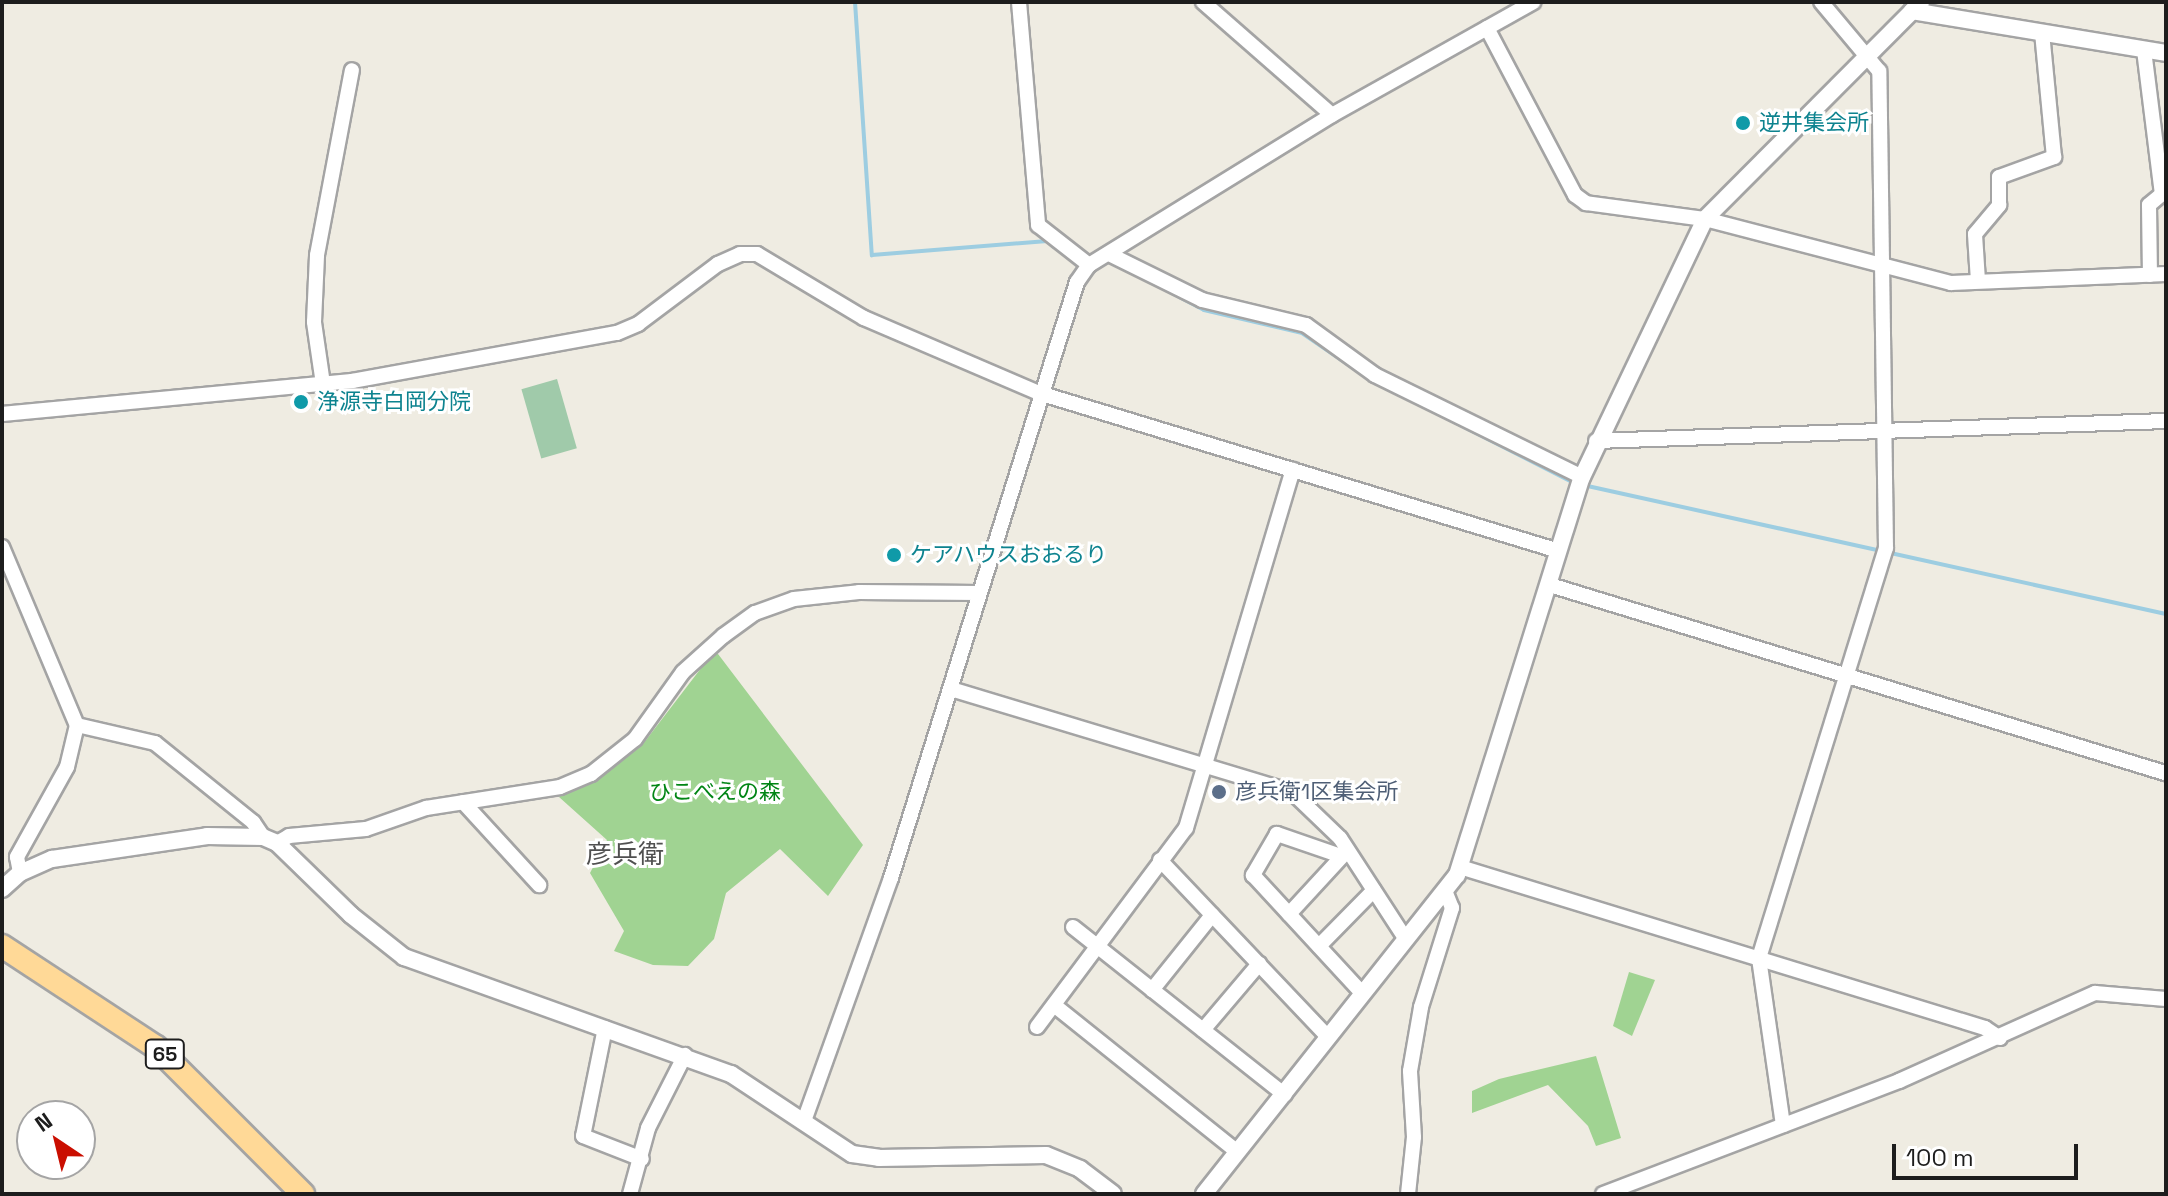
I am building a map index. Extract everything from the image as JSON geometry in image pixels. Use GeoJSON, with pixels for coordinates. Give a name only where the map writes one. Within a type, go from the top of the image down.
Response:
{"type":"FeatureCollection","features":[{"type":"Feature","properties":{"kind":"main road","name":"65"},"geometry":{"type":"LineString","coordinates":[[2,946],[156,1047],[303,1194]]}},
{"type":"Feature","properties":{"kind":"street"},"geometry":{"type":"LineString","coordinates":[[1019,2],[1038,225],[1089,265]]}},
{"type":"Feature","properties":{"kind":"street"},"geometry":{"type":"LineString","coordinates":[[1203,2],[1332,115]]}},
{"type":"Feature","properties":{"kind":"street"},"geometry":{"type":"LineString","coordinates":[[804,1121],[891,878],[1039,393],[1077,282],[1089,265],[1332,115],[1533,2]]}},
{"type":"Feature","properties":{"kind":"street"},"geometry":{"type":"LineString","coordinates":[[1783,1125],[1759,958],[1886,548],[1879,262],[1879,71],[1821,2]]}},
{"type":"Feature","properties":{"kind":"street"},"geometry":{"type":"LineString","coordinates":[[1204,1194],[1235,1150],[1285,1095],[1405,938],[1446,893],[1460,867],[1582,477],[1596,441],[1705,219],[1917,7],[2042,33],[2166,53]]}},
{"type":"Feature","properties":{"kind":"street"},"geometry":{"type":"LineString","coordinates":[[1487,28],[1575,195],[1611,210],[1705,219],[1951,283],[2166,274]]}},
{"type":"Feature","properties":{"kind":"street"},"geometry":{"type":"LineString","coordinates":[[1978,281],[1975,234],[1999,205],[1999,177],[2054,157],[2042,33]]}},
{"type":"Feature","properties":{"kind":"street"},"geometry":{"type":"LineString","coordinates":[[2144,50],[2162,194],[2149,205],[2150,275]]}},
{"type":"Feature","properties":{"kind":"street"},"geometry":{"type":"LineString","coordinates":[[323,384],[314,322],[317,255],[352,70]]}},
{"type":"Feature","properties":{"kind":"street"},"geometry":{"type":"LineString","coordinates":[[2,414],[323,384],[617,333],[740,254],[757,254],[864,318],[1039,393],[1559,551]]}},
{"type":"Feature","properties":{"kind":"street"},"geometry":{"type":"LineString","coordinates":[[1109,254],[1202,300],[1306,325],[1375,375],[1582,477]]}},
{"type":"Feature","properties":{"kind":"street"},"geometry":{"type":"LineString","coordinates":[[1596,441],[2166,421]]}},
{"type":"Feature","properties":{"kind":"street"},"geometry":{"type":"LineString","coordinates":[[1037,1027],[1186,828],[1293,470]]}},
{"type":"Feature","properties":{"kind":"street"},"geometry":{"type":"LineString","coordinates":[[2,547],[5,566],[77,725],[67,767],[17,857],[20,873]]}},
{"type":"Feature","properties":{"kind":"street"},"geometry":{"type":"LineString","coordinates":[[1550,585],[2166,773]]}},
{"type":"Feature","properties":{"kind":"street"},"geometry":{"type":"LineString","coordinates":[[2,889],[20,873],[52,859],[193,838],[270,840],[366,829],[426,808],[560,787],[591,774],[635,739],[683,672],[755,613],[794,599],[859,592],[979,593]]}},
{"type":"Feature","properties":{"kind":"street"},"geometry":{"type":"LineString","coordinates":[[951,689],[1292,792],[1374,890],[1405,938]]}},
{"type":"Feature","properties":{"kind":"street"},"geometry":{"type":"LineString","coordinates":[[77,725],[155,743],[253,822],[404,957],[685,1055],[768,1094],[852,1154],[879,1158],[1046,1155],[1080,1169],[1113,1194]]}},
{"type":"Feature","properties":{"kind":"street"},"geometry":{"type":"LineString","coordinates":[[463,802],[539,885]]}},
{"type":"Feature","properties":{"kind":"street"},"geometry":{"type":"LineString","coordinates":[[1345,853],[1277,834],[1253,875],[1362,993]]}},
{"type":"Feature","properties":{"kind":"street"},"geometry":{"type":"LineString","coordinates":[[1289,914],[1345,853]]}},
{"type":"Feature","properties":{"kind":"street"},"geometry":{"type":"LineString","coordinates":[[1160,860],[1328,1037]]}},
{"type":"Feature","properties":{"kind":"street"},"geometry":{"type":"LineString","coordinates":[[1460,867],[1985,1028],[2000,1038]]}},
{"type":"Feature","properties":{"kind":"street"},"geometry":{"type":"LineString","coordinates":[[1319,946],[1374,890]]}},
{"type":"Feature","properties":{"kind":"street"},"geometry":{"type":"LineString","coordinates":[[1408,1194],[1414,1137],[1410,1071],[1421,1007],[1452,908],[1446,893]]}},
{"type":"Feature","properties":{"kind":"street"},"geometry":{"type":"LineString","coordinates":[[1152,990],[1212,915]]}},
{"type":"Feature","properties":{"kind":"street"},"geometry":{"type":"LineString","coordinates":[[1073,927],[1285,1095]]}},
{"type":"Feature","properties":{"kind":"street"},"geometry":{"type":"LineString","coordinates":[[1203,1030],[1259,964]]}},
{"type":"Feature","properties":{"kind":"street"},"geometry":{"type":"LineString","coordinates":[[1603,1194],[2000,1038],[2095,993],[2166,999]]}},
{"type":"Feature","properties":{"kind":"street"},"geometry":{"type":"LineString","coordinates":[[1054,1005],[1235,1150]]}},
{"type":"Feature","properties":{"kind":"street"},"geometry":{"type":"LineString","coordinates":[[605,1028],[583,1136],[642,1159]]}},
{"type":"Feature","properties":{"kind":"street"},"geometry":{"type":"LineString","coordinates":[[630,1194],[648,1128],[685,1055]]}},
{"type":"Feature","properties":{"kind":"green space"},"geometry":{"type":"Polygon","coordinates":[[[557,379],[577,448],[541,458],[521,389],[557,379]]]}},
{"type":"Feature","properties":{"kind":"green space","name":"ひこべえの森"},"geometry":{"type":"Polygon","coordinates":[[[715,650],[863,845],[828,896],[780,849],[726,893],[714,939],[688,966],[653,965],[614,951],[624,931],[590,873],[607,840],[559,797],[646,740],[715,650]]]}},
{"type":"Feature","properties":{"kind":"green space"},"geometry":{"type":"Polygon","coordinates":[[[1629,972],[1655,980],[1632,1036],[1613,1026],[1629,972]]]}},
{"type":"Feature","properties":{"kind":"green space"},"geometry":{"type":"Polygon","coordinates":[[[1596,1056],[1621,1138],[1596,1146],[1588,1126],[1548,1085],[1472,1113],[1472,1091],[1499,1079],[1596,1056]]]}},
{"type":"Feature","properties":{"kind":"waterway"},"geometry":{"type":"LineString","coordinates":[[855,2],[872,255],[1047,241],[1054,247]]}},
{"type":"Feature","properties":{"kind":"waterway"},"geometry":{"type":"LineString","coordinates":[[1170,292],[1204,310],[1302,333],[1371,380]]}},
{"type":"Feature","properties":{"kind":"waterway"},"geometry":{"type":"LineString","coordinates":[[1411,400],[1574,483]]}},
{"type":"Feature","properties":{"kind":"waterway"},"geometry":{"type":"LineString","coordinates":[[1583,485],[2166,614]]}},
{"type":"Feature","properties":{"kind":"place","name":"逆井集会所"},"geometry":{"type":"Point","coordinates":[1743,123]}},
{"type":"Feature","properties":{"kind":"place","name":"浄源寺白岡分院"},"geometry":{"type":"Point","coordinates":[301,402]}},
{"type":"Feature","properties":{"kind":"place","name":"ケアハウスおおるり"},"geometry":{"type":"Point","coordinates":[894,555]}},
{"type":"Feature","properties":{"kind":"place","name":"彦兵衛1区集会所"},"geometry":{"type":"Point","coordinates":[1219,792]}},
{"type":"Feature","properties":{"kind":"district","name":"彦兵衛"},"geometry":{"type":"Point","coordinates":[625,855]}}]}
